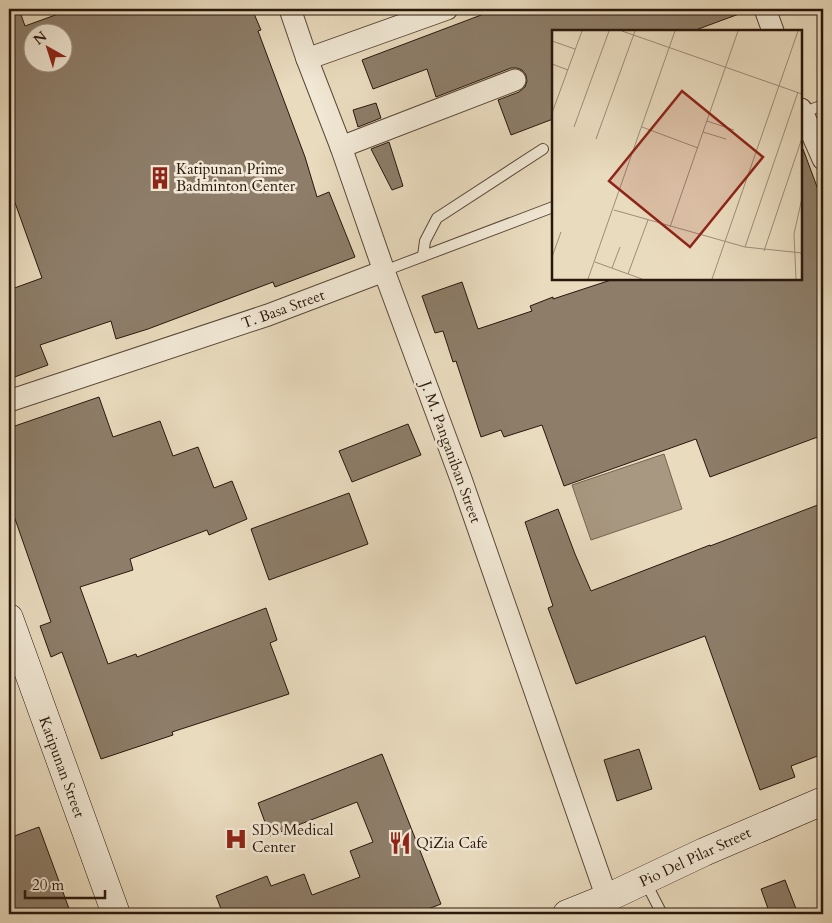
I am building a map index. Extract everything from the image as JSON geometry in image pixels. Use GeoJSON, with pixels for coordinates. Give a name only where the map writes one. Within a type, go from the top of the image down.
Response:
{"type":"FeatureCollection","features":[{"type":"Feature","properties":{"kind":"street","name":"J. M. Panganiban Street"},"geometry":{"type":"LineString","coordinates":[[290,9],[461,479],[607,898]]}},
{"type":"Feature","properties":{"kind":"street"},"geometry":{"type":"LineString","coordinates":[[307,59],[448,9]]}},
{"type":"Feature","properties":{"kind":"street"},"geometry":{"type":"LineString","coordinates":[[765,9],[773,30]]}},
{"type":"Feature","properties":{"kind":"street"},"geometry":{"type":"LineString","coordinates":[[341,147],[515,80]]}},
{"type":"Feature","properties":{"kind":"street"},"geometry":{"type":"LineString","coordinates":[[802,114],[823,159]]}},
{"type":"Feature","properties":{"kind":"street","name":"T. Basa Street"},"geometry":{"type":"LineString","coordinates":[[9,401],[268,315],[384,271]]}},
{"type":"Feature","properties":{"kind":"street","name":"Katipunan Street"},"geometry":{"type":"LineString","coordinates":[[9,618],[116,914]]}},
{"type":"Feature","properties":{"kind":"street","name":"Pio Del Pilar Street"},"geometry":{"type":"LineString","coordinates":[[567,914],[607,898],[704,852],[823,801]]}},
{"type":"Feature","properties":{"kind":"lane"},"geometry":{"type":"LineString","coordinates":[[802,112],[823,105]]}},
{"type":"Feature","properties":{"kind":"lane"},"geometry":{"type":"LineString","coordinates":[[423,256],[425,242],[438,218],[543,149]]}},
{"type":"Feature","properties":{"kind":"lane","name":"T. Basa Street"},"geometry":{"type":"LineString","coordinates":[[384,271],[552,207]]}},
{"type":"Feature","properties":{"kind":"lane"},"geometry":{"type":"LineString","coordinates":[[644,880],[662,914]]}},
{"type":"Feature","properties":{"kind":"shaded area"},"geometry":{"type":"Polygon","coordinates":[[[664,454],[682,509],[591,540],[572,485],[664,454]]]}},
{"type":"Feature","properties":{"kind":"building"},"geometry":{"type":"Polygon","coordinates":[[[9,9],[19,9],[24,22],[22,22],[22,72],[72,72],[72,22],[36,22],[72,9],[252,9],[261,30],[258,31],[305,157],[317,197],[329,192],[355,257],[275,287],[273,282],[148,329],[116,339],[111,321],[40,345],[48,365],[9,379],[9,290],[42,278],[9,186],[9,9]]]}},
{"type":"Feature","properties":{"kind":"building"},"geometry":{"type":"Polygon","coordinates":[[[497,9],[747,9],[747,11],[696,30],[552,30],[552,119],[511,135],[498,100],[519,92],[525,87],[526,75],[522,70],[511,68],[436,97],[427,69],[373,89],[362,60],[497,9]]]}},
{"type":"Feature","properties":{"kind":"building"},"geometry":{"type":"Polygon","coordinates":[[[376,103],[381,118],[358,127],[353,110],[376,103]]]}},
{"type":"Feature","properties":{"kind":"building"},"geometry":{"type":"Polygon","coordinates":[[[389,142],[403,186],[392,190],[371,149],[389,142]]]}},
{"type":"Feature","properties":{"kind":"building"},"geometry":{"type":"Polygon","coordinates":[[[803,149],[823,203],[823,435],[710,477],[696,439],[564,486],[542,425],[504,437],[501,430],[481,437],[456,361],[453,362],[443,331],[435,333],[422,296],[462,282],[478,329],[532,311],[530,306],[553,297],[553,299],[611,280],[802,280],[803,149]]]}},
{"type":"Feature","properties":{"kind":"building"},"geometry":{"type":"Polygon","coordinates":[[[99,397],[113,437],[160,421],[173,456],[198,447],[214,488],[232,481],[247,519],[209,535],[207,530],[130,559],[133,570],[80,587],[108,664],[136,654],[137,657],[266,608],[277,640],[270,643],[289,694],[172,732],[173,735],[101,759],[62,652],[51,657],[40,626],[51,622],[14,516],[9,518],[9,428],[99,397]]]}},
{"type":"Feature","properties":{"kind":"building"},"geometry":{"type":"Polygon","coordinates":[[[408,424],[421,455],[352,482],[339,451],[408,424]]]}},
{"type":"Feature","properties":{"kind":"building"},"geometry":{"type":"Polygon","coordinates":[[[349,493],[368,544],[269,580],[251,529],[349,493]]]}},
{"type":"Feature","properties":{"kind":"building"},"geometry":{"type":"Polygon","coordinates":[[[823,503],[823,754],[791,766],[795,777],[760,790],[705,636],[576,684],[548,608],[553,606],[525,522],[558,509],[591,591],[823,503]]]}},
{"type":"Feature","properties":{"kind":"building"},"geometry":{"type":"Polygon","coordinates":[[[639,749],[652,789],[617,801],[604,760],[639,749]]]}},
{"type":"Feature","properties":{"kind":"building"},"geometry":{"type":"Polygon","coordinates":[[[382,754],[441,904],[415,914],[223,914],[216,896],[267,876],[271,886],[304,874],[312,895],[360,877],[350,851],[373,842],[357,802],[270,836],[258,803],[382,754]]]}},
{"type":"Feature","properties":{"kind":"building"},"geometry":{"type":"Polygon","coordinates":[[[39,827],[71,914],[9,914],[9,838],[39,827]]]}},
{"type":"Feature","properties":{"kind":"building"},"geometry":{"type":"Polygon","coordinates":[[[785,880],[798,914],[770,914],[761,889],[785,880]]]}},
{"type":"Feature","properties":{"kind":"place","name":"Katipunan Prime Badminton Center"},"geometry":{"type":"Point","coordinates":[160,178]}},
{"type":"Feature","properties":{"kind":"place","name":"SDS Medical Center"},"geometry":{"type":"Point","coordinates":[236,839]}},
{"type":"Feature","properties":{"kind":"place","name":"QiZia Cafe"},"geometry":{"type":"Point","coordinates":[400,843]}}]}
